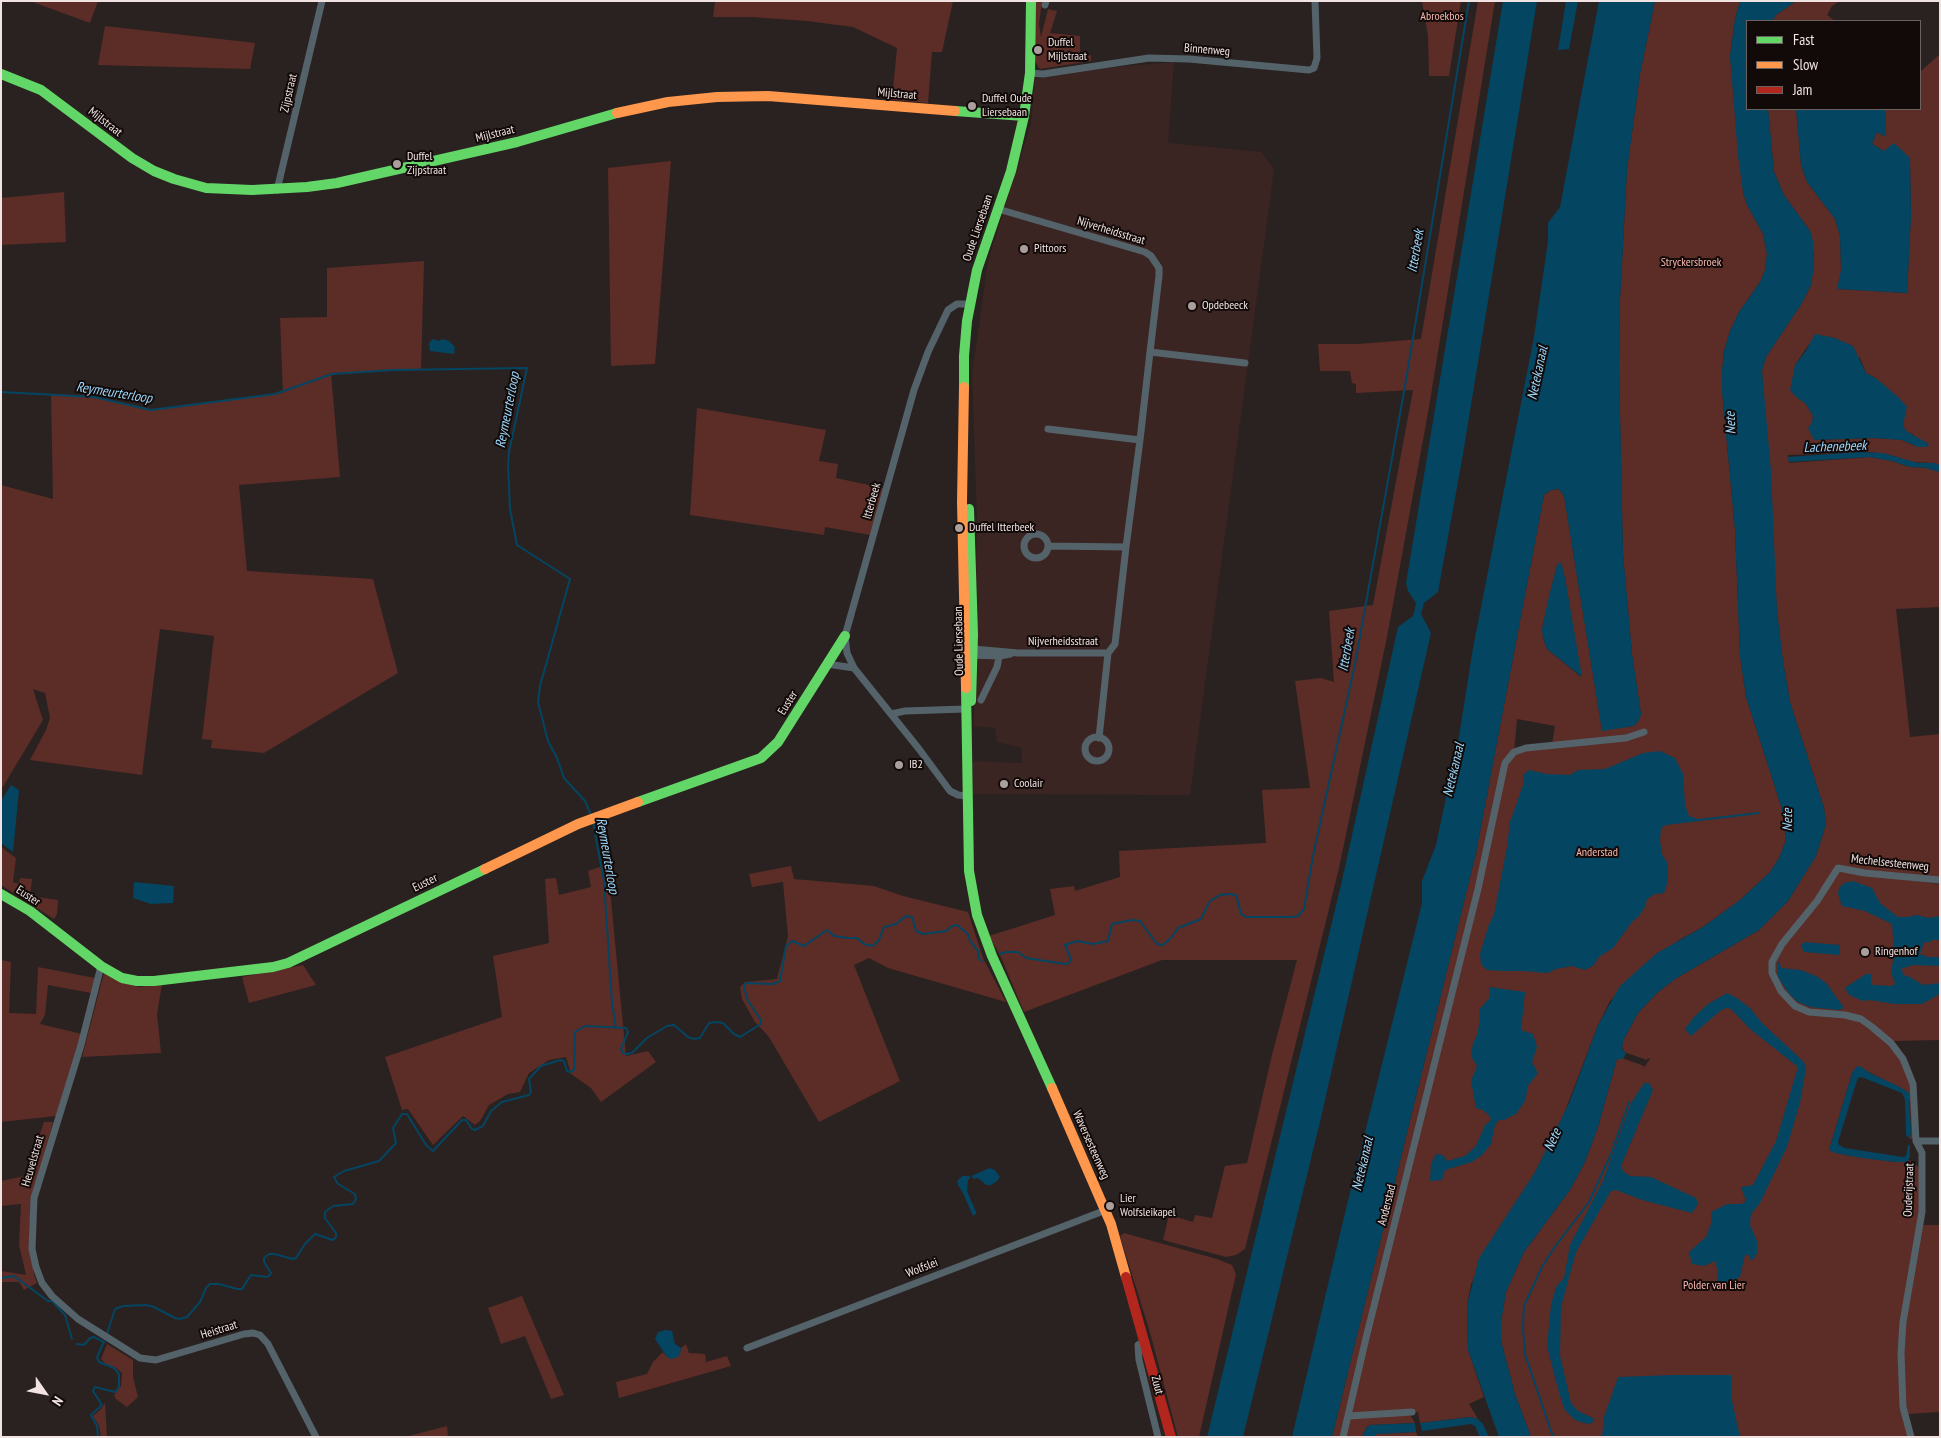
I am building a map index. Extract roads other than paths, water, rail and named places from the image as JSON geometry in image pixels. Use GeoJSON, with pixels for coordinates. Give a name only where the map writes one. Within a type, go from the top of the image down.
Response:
{"type":"FeatureCollection","features":[{"type":"Feature","properties":{"kind":"street","name":"Zijpstraat"},"geometry":{"type":"LineString","coordinates":[[277,190],[322,1]]}},
{"type":"Feature","properties":{"kind":"street","name":"Oude Liersebaan"},"geometry":{"type":"LineString","coordinates":[[967,756],[970,653],[970,524],[964,465],[964,356],[970,304],[977,270],[1016,153],[1024,116],[1030,73],[1032,1]]}},
{"type":"Feature","properties":{"kind":"street","name":"Binnenweg"},"geometry":{"type":"LineString","coordinates":[[1030,73],[1043,74],[1149,58],[1189,59],[1309,70],[1314,68],[1317,58],[1315,1]]}},
{"type":"Feature","properties":{"kind":"street","name":"Mijlstraat"},"geometry":{"type":"LineString","coordinates":[[1,74],[41,90],[132,158],[174,179],[206,188],[277,190],[337,183],[517,142],[619,112],[668,102],[717,97],[768,96],[802,98],[1024,116]]}},
{"type":"Feature","properties":{"kind":"street","name":"Nijverheidsstraat"},"geometry":{"type":"LineString","coordinates":[[998,209],[1145,252],[1151,256],[1159,268],[1115,644],[1108,653],[1098,738]]}},
{"type":"Feature","properties":{"kind":"street","name":"Itterbeek"},"geometry":{"type":"LineString","coordinates":[[844,636],[914,390],[928,352],[948,310],[957,304],[970,304]]}},
{"type":"Feature","properties":{"kind":"street"},"geometry":{"type":"LineString","coordinates":[[1150,352],[1245,363]]}},
{"type":"Feature","properties":{"kind":"street"},"geometry":{"type":"LineString","coordinates":[[1048,429],[1140,440]]}},
{"type":"Feature","properties":{"kind":"street"},"geometry":{"type":"LineString","coordinates":[[1048,546],[1126,547]]}},
{"type":"Feature","properties":{"kind":"street"},"geometry":{"type":"LineString","coordinates":[[844,636],[847,653],[854,668],[950,791],[958,795],[968,796]]}},
{"type":"Feature","properties":{"kind":"street","name":"Euster"},"geometry":{"type":"LineString","coordinates":[[1,894],[30,912],[101,966],[122,978],[154,981],[273,967],[288,963],[578,824],[761,758],[778,742],[844,636]]}},
{"type":"Feature","properties":{"kind":"street","name":"Oude Liersebaan"},"geometry":{"type":"LineString","coordinates":[[970,653],[965,709],[971,883],[978,915],[992,956]]}},
{"type":"Feature","properties":{"kind":"street","name":"Nijverheidsstraat"},"geometry":{"type":"LineString","coordinates":[[970,653],[1108,653]]}},
{"type":"Feature","properties":{"kind":"street"},"geometry":{"type":"LineString","coordinates":[[981,700],[1000,653]]}},
{"type":"Feature","properties":{"kind":"street"},"geometry":{"type":"LineString","coordinates":[[827,664],[854,668]]}},
{"type":"Feature","properties":{"kind":"street"},"geometry":{"type":"LineString","coordinates":[[890,714],[905,711],[965,709]]}},
{"type":"Feature","properties":{"kind":"street","name":"Anderstad"},"geometry":{"type":"LineString","coordinates":[[1344,1437],[1368,1329],[1478,889],[1505,763],[1514,752],[1526,748],[1626,738],[1644,732]]}},
{"type":"Feature","properties":{"kind":"street","name":"Mechelsesteenweg"},"geometry":{"type":"LineString","coordinates":[[1838,868],[1856,872],[1940,880]]}},
{"type":"Feature","properties":{"kind":"street","name":"Ouderijstraat"},"geometry":{"type":"LineString","coordinates":[[1838,868],[1817,901],[1782,944],[1772,962],[1772,973],[1781,991],[1795,1006],[1809,1012],[1845,1015],[1861,1019],[1892,1043],[1903,1059],[1913,1084],[1916,1141],[1922,1153],[1922,1212],[1903,1322],[1901,1353],[1903,1407],[1911,1437]]}},
{"type":"Feature","properties":{"kind":"street","name":"Waversesteenweg"},"geometry":{"type":"LineString","coordinates":[[992,956],[1106,1210],[1171,1437]]}},
{"type":"Feature","properties":{"kind":"street","name":"Heuvelstraat"},"geometry":{"type":"LineString","coordinates":[[101,966],[81,1045],[34,1198],[32,1249],[42,1283],[52,1296],[68,1311],[106,1338]]}},
{"type":"Feature","properties":{"kind":"street"},"geometry":{"type":"LineString","coordinates":[[1916,1141],[1940,1142]]}},
{"type":"Feature","properties":{"kind":"street","name":"Wolfslei"},"geometry":{"type":"LineString","coordinates":[[747,1348],[1106,1210]]}},
{"type":"Feature","properties":{"kind":"street","name":"Heistraat"},"geometry":{"type":"LineString","coordinates":[[106,1338],[134,1356],[146,1360],[156,1360],[244,1334],[253,1333],[260,1336],[268,1344],[316,1437]]}},
{"type":"Feature","properties":{"kind":"street","name":"Zuut"},"geometry":{"type":"LineString","coordinates":[[1144,1342],[1138,1345],[1139,1360],[1158,1437]]}},
{"type":"Feature","properties":{"kind":"street"},"geometry":{"type":"LineString","coordinates":[[1349,1416],[1412,1412]]}},
{"type":"Feature","properties":{"kind":"water"},"geometry":{"type":"Polygon","coordinates":[[[1503,1],[1537,1],[1463,454],[1438,592],[1424,603],[1421,614],[1431,633],[1320,1122],[1243,1437],[1207,1437],[1341,885],[1398,627],[1413,616],[1414,613],[1416,603],[1408,591],[1406,583],[1503,1]]]}},
{"type":"Feature","properties":{"kind":"water"},"geometry":{"type":"Polygon","coordinates":[[[1566,1],[1578,1],[1569,49],[1558,50],[1566,1]]]}},
{"type":"Feature","properties":{"kind":"water","name":"Netekanaal"},"geometry":{"type":"Polygon","coordinates":[[[1599,1],[1655,1],[1640,74],[1627,170],[1620,300],[1619,366],[1623,554],[1632,654],[1641,714],[1634,726],[1602,731],[1564,496],[1559,489],[1551,490],[1544,495],[1476,853],[1332,1437],[1292,1437],[1344,1217],[1422,903],[1422,881],[1436,845],[1459,736],[1473,648],[1534,337],[1548,241],[1548,223],[1560,207],[1599,1]]]}},
{"type":"Feature","properties":{"kind":"water","name":"Nete"},"geometry":{"type":"Polygon","coordinates":[[[1740,1],[1796,1],[1776,15],[1773,20],[1746,20],[1746,110],[1768,110],[1774,172],[1784,195],[1810,231],[1813,241],[1814,267],[1811,285],[1802,303],[1766,357],[1762,371],[1771,471],[1777,611],[1783,661],[1790,702],[1824,808],[1826,824],[1816,856],[1788,901],[1759,930],[1675,979],[1657,993],[1638,1013],[1623,1041],[1622,1049],[1626,1053],[1623,1059],[1617,1059],[1598,1127],[1585,1162],[1570,1190],[1524,1252],[1506,1292],[1501,1322],[1501,1341],[1515,1394],[1531,1437],[1499,1437],[1468,1350],[1467,1305],[1479,1258],[1535,1172],[1569,1103],[1598,1025],[1620,986],[1657,953],[1703,927],[1740,900],[1770,872],[1779,858],[1785,843],[1786,828],[1781,806],[1746,697],[1740,656],[1735,530],[1722,391],[1724,351],[1730,331],[1739,312],[1760,282],[1765,270],[1767,254],[1763,234],[1747,205],[1743,192],[1738,156],[1730,56],[1735,19],[1740,1]]]}},
{"type":"Feature","properties":{"kind":"water"},"geometry":{"type":"Polygon","coordinates":[[[1796,110],[1886,110],[1886,137],[1877,132],[1872,144],[1884,151],[1894,143],[1910,158],[1911,216],[1907,293],[1837,289],[1841,270],[1840,236],[1835,219],[1807,182],[1801,165],[1796,110]]]}},
{"type":"Feature","properties":{"kind":"water"},"geometry":{"type":"Polygon","coordinates":[[[1815,334],[1835,338],[1853,346],[1866,373],[1877,379],[1907,407],[1903,425],[1906,431],[1929,444],[1927,447],[1918,447],[1902,440],[1875,438],[1814,440],[1808,428],[1812,423],[1813,416],[1806,404],[1790,390],[1795,365],[1815,334]]]}},
{"type":"Feature","properties":{"kind":"water"},"geometry":{"type":"Polygon","coordinates":[[[433,339],[449,341],[455,347],[454,354],[430,351],[429,343],[433,339]]]}},
{"type":"Feature","properties":{"kind":"water"},"geometry":{"type":"Polygon","coordinates":[[[1858,452],[1883,453],[1918,463],[1934,463],[1940,465],[1940,471],[1933,468],[1910,467],[1870,457],[1789,462],[1788,457],[1858,452]]]}},
{"type":"Feature","properties":{"kind":"water"},"geometry":{"type":"Polygon","coordinates":[[[1561,562],[1582,677],[1547,649],[1543,638],[1542,629],[1549,596],[1557,565],[1561,562]]]}},
{"type":"Feature","properties":{"kind":"water"},"geometry":{"type":"Polygon","coordinates":[[[1660,751],[1675,758],[1683,774],[1685,805],[1689,816],[1698,819],[1759,812],[1759,814],[1666,825],[1661,828],[1662,854],[1668,864],[1668,881],[1664,893],[1655,894],[1647,899],[1645,907],[1639,916],[1632,922],[1613,948],[1599,957],[1594,965],[1585,970],[1572,966],[1556,969],[1548,973],[1487,970],[1481,965],[1480,954],[1494,914],[1510,822],[1523,785],[1523,775],[1529,770],[1547,774],[1570,775],[1578,770],[1605,769],[1643,753],[1660,751]]]}},
{"type":"Feature","properties":{"kind":"water"},"geometry":{"type":"Polygon","coordinates":[[[11,785],[19,790],[13,852],[1,843],[1,801],[11,785]]]}},
{"type":"Feature","properties":{"kind":"water"},"geometry":{"type":"Polygon","coordinates":[[[1853,881],[1872,888],[1880,903],[1898,917],[1917,915],[1929,918],[1940,916],[1940,940],[1924,942],[1920,954],[1928,957],[1940,957],[1940,966],[1913,965],[1901,969],[1904,975],[1923,985],[1940,983],[1940,994],[1922,1004],[1863,1001],[1849,995],[1846,987],[1866,974],[1871,974],[1871,983],[1873,985],[1893,986],[1895,983],[1891,973],[1894,954],[1892,924],[1865,911],[1842,906],[1838,894],[1839,888],[1844,883],[1853,881]]]}},
{"type":"Feature","properties":{"kind":"water"},"geometry":{"type":"Polygon","coordinates":[[[134,882],[174,886],[173,903],[151,904],[133,898],[134,882]]]}},
{"type":"Feature","properties":{"kind":"water"},"geometry":{"type":"Polygon","coordinates":[[[1804,942],[1840,945],[1839,955],[1804,952],[1801,946],[1804,942]]]}},
{"type":"Feature","properties":{"kind":"water"},"geometry":{"type":"Polygon","coordinates":[[[1778,962],[1781,968],[1801,970],[1818,977],[1827,984],[1844,1008],[1839,1010],[1810,1007],[1798,1002],[1790,995],[1779,979],[1777,972],[1778,962]]]}},
{"type":"Feature","properties":{"kind":"water"},"geometry":{"type":"Polygon","coordinates":[[[1489,987],[1525,992],[1521,1030],[1533,1034],[1537,1047],[1532,1062],[1538,1073],[1528,1086],[1525,1101],[1516,1114],[1504,1120],[1499,1120],[1495,1125],[1491,1144],[1482,1155],[1472,1162],[1445,1170],[1442,1180],[1430,1181],[1431,1164],[1436,1154],[1443,1155],[1447,1161],[1465,1156],[1476,1146],[1485,1125],[1491,1120],[1489,1115],[1476,1108],[1471,1081],[1477,1066],[1471,1056],[1480,1020],[1479,1010],[1490,997],[1489,987]]]}},
{"type":"Feature","properties":{"kind":"water"},"geometry":{"type":"Polygon","coordinates":[[[1727,993],[1750,1008],[1762,1023],[1804,1062],[1806,1068],[1800,1103],[1787,1147],[1760,1203],[1751,1214],[1750,1225],[1757,1241],[1757,1253],[1754,1259],[1749,1260],[1749,1255],[1745,1255],[1740,1277],[1726,1284],[1717,1281],[1718,1272],[1715,1261],[1704,1266],[1692,1264],[1689,1252],[1706,1237],[1711,1224],[1711,1212],[1727,1204],[1741,1204],[1746,1201],[1741,1187],[1753,1185],[1776,1141],[1798,1067],[1750,1029],[1731,1009],[1726,1008],[1720,1011],[1691,1036],[1685,1029],[1694,1017],[1708,1004],[1727,993]]]}},
{"type":"Feature","properties":{"kind":"water"},"geometry":{"type":"Polygon","coordinates":[[[1860,1066],[1909,1093],[1910,1139],[1906,1135],[1905,1100],[1902,1093],[1861,1077],[1858,1078],[1854,1090],[1838,1142],[1839,1145],[1845,1148],[1903,1157],[1906,1156],[1908,1145],[1910,1145],[1910,1157],[1907,1162],[1862,1158],[1835,1153],[1829,1150],[1852,1073],[1856,1067],[1860,1066]]]}},
{"type":"Feature","properties":{"kind":"water"},"geometry":{"type":"Polygon","coordinates":[[[1644,1083],[1649,1083],[1653,1090],[1621,1166],[1623,1171],[1630,1176],[1651,1177],[1696,1198],[1698,1204],[1692,1213],[1642,1200],[1616,1190],[1611,1191],[1576,1252],[1561,1307],[1560,1355],[1571,1403],[1578,1411],[1593,1418],[1594,1421],[1590,1424],[1584,1423],[1575,1420],[1564,1409],[1555,1378],[1547,1346],[1551,1305],[1556,1287],[1564,1278],[1570,1245],[1603,1181],[1631,1103],[1644,1083]]]}},
{"type":"Feature","properties":{"kind":"water"},"geometry":{"type":"Polygon","coordinates":[[[990,1168],[995,1170],[1000,1177],[991,1185],[986,1185],[978,1178],[974,1179],[971,1176],[990,1168]]]}},
{"type":"Feature","properties":{"kind":"water"},"geometry":{"type":"Polygon","coordinates":[[[962,1176],[969,1176],[970,1178],[967,1191],[976,1212],[973,1216],[958,1185],[957,1181],[962,1176]]]}},
{"type":"Feature","properties":{"kind":"water"},"geometry":{"type":"Polygon","coordinates":[[[672,1331],[675,1344],[681,1348],[678,1357],[671,1359],[667,1357],[655,1339],[658,1332],[672,1331]]]}},
{"type":"Feature","properties":{"kind":"water"},"geometry":{"type":"Polygon","coordinates":[[[1731,1375],[1731,1396],[1740,1437],[1602,1437],[1604,1417],[1618,1377],[1731,1375]]]}},
{"type":"Feature","properties":{"kind":"water"},"geometry":{"type":"Polygon","coordinates":[[[1471,1417],[1478,1419],[1483,1424],[1489,1437],[1480,1437],[1475,1426],[1471,1424],[1422,1431],[1420,1423],[1471,1417]]]}},
{"type":"Feature","properties":{"kind":"water"},"geometry":{"type":"Polygon","coordinates":[[[1415,1423],[1416,1432],[1376,1434],[1374,1437],[1362,1437],[1366,1428],[1370,1425],[1415,1423]]]}},
{"type":"Feature","properties":{"kind":"waterway","name":"Itterbeek"},"geometry":{"type":"LineString","coordinates":[[1000,954],[1018,952],[1026,958],[1069,963],[1071,959],[1065,945],[1077,941],[1093,944],[1108,941],[1112,924],[1132,920],[1140,921],[1157,944],[1163,945],[1178,928],[1201,919],[1210,901],[1220,895],[1236,895],[1241,914],[1246,917],[1291,917],[1298,916],[1304,909],[1313,856],[1355,664],[1405,386],[1469,1]]}},
{"type":"Feature","properties":{"kind":"waterway","name":"Reymeurterloop"},"geometry":{"type":"LineString","coordinates":[[1,392],[94,397],[151,410],[275,394],[332,374],[393,370],[527,368],[509,452],[510,509],[517,545],[570,579],[540,686],[538,702],[548,741],[557,758],[564,778],[585,801],[591,815]]}},
{"type":"Feature","properties":{"kind":"waterway","name":"Lachenebeek"},"geometry":{"type":"LineString","coordinates":[[1928,468],[1940,471]]}},
{"type":"Feature","properties":{"kind":"waterway","name":"Reymeurterloop"},"geometry":{"type":"LineString","coordinates":[[593,822],[604,881],[612,1002],[616,1028]]}},
{"type":"Feature","properties":{"kind":"waterway","name":"Itterbeek"},"geometry":{"type":"LineString","coordinates":[[107,1334],[115,1309],[123,1306],[146,1305],[175,1318],[187,1317],[200,1302],[206,1288],[210,1284],[242,1289],[251,1275],[267,1277],[270,1275],[271,1273],[264,1262],[264,1258],[269,1254],[293,1259],[296,1258],[305,1244],[315,1234],[333,1240],[336,1237],[336,1233],[325,1218],[325,1212],[333,1206],[353,1204],[356,1199],[355,1194],[338,1184],[334,1177],[344,1171],[379,1161],[396,1143],[393,1128],[402,1114],[407,1114],[426,1145],[433,1151],[462,1120],[466,1120],[472,1129],[475,1130],[483,1126],[491,1111],[502,1102],[529,1095],[531,1092],[529,1079],[541,1066],[560,1060],[564,1061],[567,1071],[574,1070],[575,1032],[585,1026],[626,1028],[628,1032],[621,1049],[623,1053],[627,1054],[632,1053],[647,1038],[667,1026],[674,1025],[688,1037],[694,1039],[700,1038],[709,1023],[723,1023],[740,1037],[761,1024],[761,1020],[748,1001],[744,987],[746,983],[773,984],[780,981],[786,946],[792,941],[804,946],[827,930],[834,936],[857,938],[864,944],[873,946],[879,940],[884,927],[896,924],[906,916],[912,917],[916,931],[923,934],[946,931],[952,926],[957,925],[968,934],[970,941],[979,952],[978,958],[982,961]]}},
{"type":"Feature","properties":{"kind":"waterway"},"geometry":{"type":"LineString","coordinates":[[1553,1437],[1525,1354],[1524,1306],[1542,1267],[1589,1202],[1611,1154],[1629,1102]]}},
{"type":"Feature","properties":{"kind":"waterway"},"geometry":{"type":"LineString","coordinates":[[1,1278],[14,1276],[48,1301],[52,1301],[65,1315],[72,1339]]}},
{"type":"Feature","properties":{"kind":"waterway","name":"Itterbeek"},"geometry":{"type":"LineString","coordinates":[[77,1344],[84,1345],[90,1338],[94,1337],[104,1342],[97,1357],[99,1362],[114,1368],[119,1374],[119,1387],[115,1392],[95,1387],[93,1391],[102,1405],[91,1415],[97,1426],[98,1437]]}},
{"type":"Feature","properties":{"kind":"place","name":"Duffel Mijlstraat"},"geometry":{"type":"Point","coordinates":[1038,50]}},
{"type":"Feature","properties":{"kind":"place","name":"Duffel Oude Liersebaan"},"geometry":{"type":"Point","coordinates":[972,106]}},
{"type":"Feature","properties":{"kind":"place","name":"Duffel Zijpstraat"},"geometry":{"type":"Point","coordinates":[397,164]}},
{"type":"Feature","properties":{"kind":"place","name":"Pittoors"},"geometry":{"type":"Point","coordinates":[1024,249]}},
{"type":"Feature","properties":{"kind":"place","name":"Opdebeeck"},"geometry":{"type":"Point","coordinates":[1192,306]}},
{"type":"Feature","properties":{"kind":"place","name":"Duffel Itterbeek"},"geometry":{"type":"Point","coordinates":[959,528]}},
{"type":"Feature","properties":{"kind":"place","name":"IB2"},"geometry":{"type":"Point","coordinates":[899,765]}},
{"type":"Feature","properties":{"kind":"place","name":"Coolair"},"geometry":{"type":"Point","coordinates":[1004,784]}},
{"type":"Feature","properties":{"kind":"place","name":"Ringenhof"},"geometry":{"type":"Point","coordinates":[1865,952]}},
{"type":"Feature","properties":{"kind":"place","name":"Lier Wolfsleikapel"},"geometry":{"type":"Point","coordinates":[1110,1206]}},
{"type":"Feature","properties":{"kind":"park label","name":"Abroekbos"},"geometry":{"type":"Point","coordinates":[1442,17]}},
{"type":"Feature","properties":{"kind":"park label","name":"Stryckersbroek"},"geometry":{"type":"Point","coordinates":[1691,263]}},
{"type":"Feature","properties":{"kind":"park label","name":"Polder van Lier"},"geometry":{"type":"Point","coordinates":[1714,1286]}}]}
